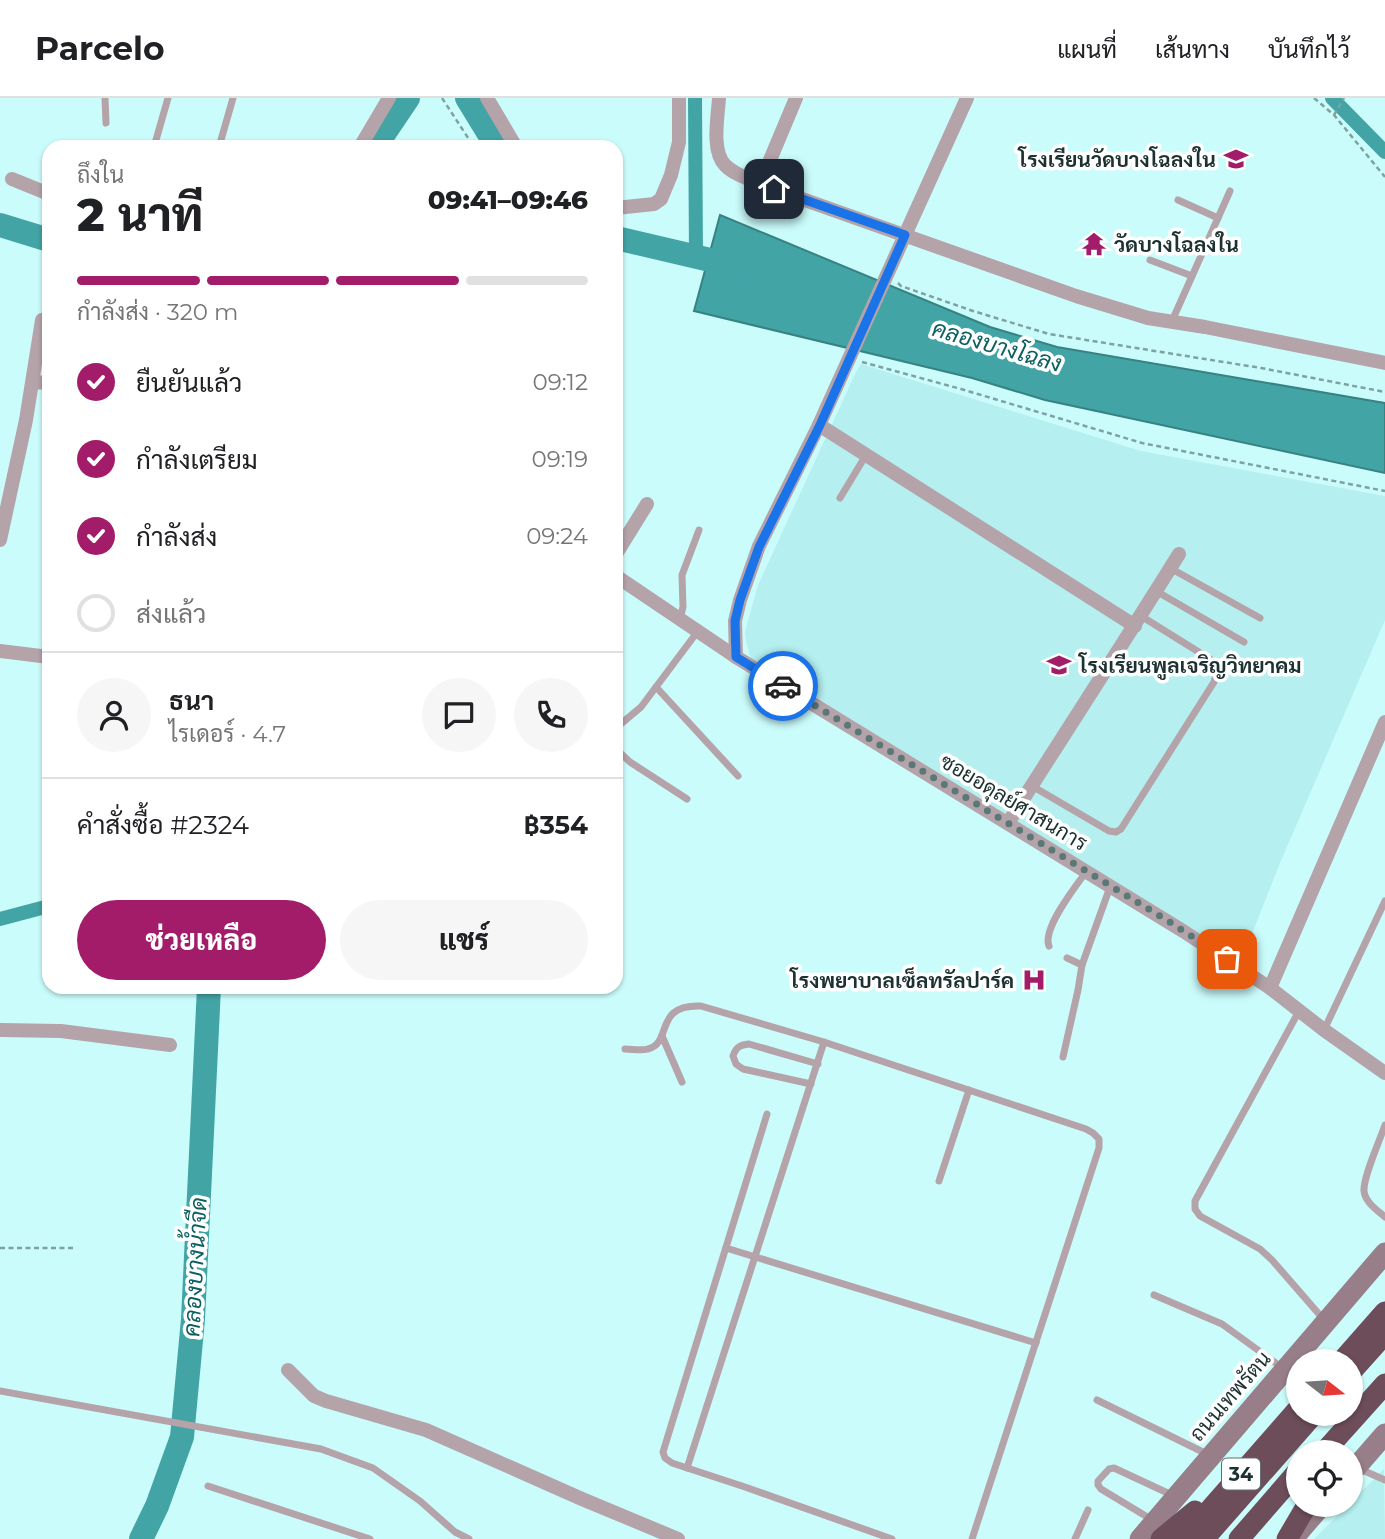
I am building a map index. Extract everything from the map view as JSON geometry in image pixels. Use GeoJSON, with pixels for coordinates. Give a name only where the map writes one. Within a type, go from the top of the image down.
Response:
{"type":"FeatureCollection","features":[{"type":"Feature","properties":{"kind":"highway"},"geometry":{"type":"LineString","coordinates":[[1352,1349],[1385,1312]]}},
{"type":"Feature","properties":{"kind":"highway"},"geometry":{"type":"LineString","coordinates":[[1363,1359],[1385,1334]]}},
{"type":"Feature","properties":{"kind":"highway"},"geometry":{"type":"LineString","coordinates":[[1363,1401],[1385,1374]]}},
{"type":"Feature","properties":{"kind":"highway"},"geometry":{"type":"LineString","coordinates":[[1363,1404],[1385,1384]]}},
{"type":"Feature","properties":{"kind":"highway","name":"34"},"geometry":{"type":"LineString","coordinates":[[1184,1539],[1286,1423]]}},
{"type":"Feature","properties":{"kind":"highway"},"geometry":{"type":"LineString","coordinates":[[1204,1539],[1303,1426]]}},
{"type":"Feature","properties":{"kind":"highway"},"geometry":{"type":"LineString","coordinates":[[1327,1440],[1340,1426]]}},
{"type":"Feature","properties":{"kind":"highway"},"geometry":{"type":"LineString","coordinates":[[1333,1440],[1344,1426]]}},
{"type":"Feature","properties":{"kind":"highway"},"geometry":{"type":"LineString","coordinates":[[1158,1530],[1246,1469]]}},
{"type":"Feature","properties":{"kind":"highway"},"geometry":{"type":"LineString","coordinates":[[1239,1539],[1286,1485]]}},
{"type":"Feature","properties":{"kind":"highway","name":"34"},"geometry":{"type":"LineString","coordinates":[[1248,1539],[1286,1496]]}},
{"type":"Feature","properties":{"kind":"highway"},"geometry":{"type":"LineString","coordinates":[[1290,1539],[1301,1517]]}},
{"type":"Feature","properties":{"kind":"main road","name":"ถนนเทพรัตน"},"geometry":{"type":"LineString","coordinates":[[1140,1539],[1158,1530],[1176,1497],[1385,1253]]}},
{"type":"Feature","properties":{"kind":"main road"},"geometry":{"type":"LineString","coordinates":[[1363,1459],[1383,1438]]}},
{"type":"Feature","properties":{"kind":"main road"},"geometry":{"type":"LineString","coordinates":[[1290,1539],[1311,1517]]}},
{"type":"Feature","properties":{"kind":"street"},"geometry":{"type":"LineString","coordinates":[[364,140],[389,98]]}},
{"type":"Feature","properties":{"kind":"street"},"geometry":{"type":"LineString","coordinates":[[487,98],[512,140]]}},
{"type":"Feature","properties":{"kind":"street"},"geometry":{"type":"LineString","coordinates":[[623,207],[653,204],[661,199],[671,175],[679,142],[679,98]]}},
{"type":"Feature","properties":{"kind":"street"},"geometry":{"type":"LineString","coordinates":[[719,98],[717,146],[720,157],[724,165],[760,184],[1076,296],[1148,318],[1385,363]]}},
{"type":"Feature","properties":{"kind":"street"},"geometry":{"type":"LineString","coordinates":[[760,184],[796,98]]}},
{"type":"Feature","properties":{"kind":"street"},"geometry":{"type":"LineString","coordinates":[[736,657],[735,621],[759,547],[820,425],[967,98]]}},
{"type":"Feature","properties":{"kind":"street"},"geometry":{"type":"LineString","coordinates":[[12,180],[42,191]]}},
{"type":"Feature","properties":{"kind":"street"},"geometry":{"type":"LineString","coordinates":[[0,540],[26,420],[42,320]]}},
{"type":"Feature","properties":{"kind":"street"},"geometry":{"type":"LineString","coordinates":[[33,382],[42,383]]}},
{"type":"Feature","properties":{"kind":"street"},"geometry":{"type":"LineString","coordinates":[[820,425],[1138,621]]}},
{"type":"Feature","properties":{"kind":"street"},"geometry":{"type":"LineString","coordinates":[[623,545],[647,504]]}},
{"type":"Feature","properties":{"kind":"street"},"geometry":{"type":"LineString","coordinates":[[1008,823],[1179,554]]}},
{"type":"Feature","properties":{"kind":"street","name":"ซอยอดุลย์ศาสนการ"},"geometry":{"type":"LineString","coordinates":[[623,581],[736,657],[1183,931],[1270,988],[1385,1073]]}},
{"type":"Feature","properties":{"kind":"street"},"geometry":{"type":"LineString","coordinates":[[0,651],[42,656]]}},
{"type":"Feature","properties":{"kind":"street"},"geometry":{"type":"LineString","coordinates":[[1270,988],[1385,722]]}},
{"type":"Feature","properties":{"kind":"street"},"geometry":{"type":"LineString","coordinates":[[0,1030],[61,1031],[170,1045]]}},
{"type":"Feature","properties":{"kind":"street"},"geometry":{"type":"LineString","coordinates":[[288,1370],[314,1396],[426,1430],[678,1539]]}},
{"type":"Feature","properties":{"kind":"lane"},"geometry":{"type":"LineString","coordinates":[[105,98],[106,122]]}},
{"type":"Feature","properties":{"kind":"lane"},"geometry":{"type":"LineString","coordinates":[[155,140],[168,98]]}},
{"type":"Feature","properties":{"kind":"lane"},"geometry":{"type":"LineString","coordinates":[[221,140],[233,98]]}},
{"type":"Feature","properties":{"kind":"lane"},"geometry":{"type":"LineString","coordinates":[[1171,322],[1230,191]]}},
{"type":"Feature","properties":{"kind":"lane"},"geometry":{"type":"LineString","coordinates":[[1178,200],[1218,218]]}},
{"type":"Feature","properties":{"kind":"lane"},"geometry":{"type":"LineString","coordinates":[[1150,260],[1192,276]]}},
{"type":"Feature","properties":{"kind":"lane"},"geometry":{"type":"LineString","coordinates":[[840,498],[866,455]]}},
{"type":"Feature","properties":{"kind":"lane"},"geometry":{"type":"LineString","coordinates":[[680,619],[683,607],[682,575],[699,530]]}},
{"type":"Feature","properties":{"kind":"lane"},"geometry":{"type":"LineString","coordinates":[[1170,568],[1260,618]]}},
{"type":"Feature","properties":{"kind":"lane"},"geometry":{"type":"LineString","coordinates":[[1155,590],[1244,642]]}},
{"type":"Feature","properties":{"kind":"lane"},"geometry":{"type":"LineString","coordinates":[[1032,786],[1109,831],[1116,832],[1121,829],[1213,682],[1217,670],[1210,659],[1138,621]]}},
{"type":"Feature","properties":{"kind":"lane"},"geometry":{"type":"LineString","coordinates":[[623,722],[641,706],[698,631]]}},
{"type":"Feature","properties":{"kind":"lane"},"geometry":{"type":"LineString","coordinates":[[656,687],[738,776]]}},
{"type":"Feature","properties":{"kind":"lane"},"geometry":{"type":"LineString","coordinates":[[623,756],[687,799]]}},
{"type":"Feature","properties":{"kind":"lane"},"geometry":{"type":"LineString","coordinates":[[1049,946],[1046,940],[1051,924],[1086,871]]}},
{"type":"Feature","properties":{"kind":"lane"},"geometry":{"type":"LineString","coordinates":[[1063,1057],[1082,965],[1111,886]]}},
{"type":"Feature","properties":{"kind":"lane"},"geometry":{"type":"LineString","coordinates":[[1324,1030],[1385,901]]}},
{"type":"Feature","properties":{"kind":"lane"},"geometry":{"type":"LineString","coordinates":[[1067,958],[1082,965]]}},
{"type":"Feature","properties":{"kind":"lane"},"geometry":{"type":"LineString","coordinates":[[625,1049],[651,1049],[662,1036],[673,1013],[680,1007],[701,1006],[824,1042],[1086,1129],[1099,1139],[1099,1148],[972,1539]]}},
{"type":"Feature","properties":{"kind":"lane"},"geometry":{"type":"LineString","coordinates":[[1299,1011],[1195,1201],[1195,1209],[1200,1216],[1260,1249],[1326,1322]]}},
{"type":"Feature","properties":{"kind":"lane"},"geometry":{"type":"LineString","coordinates":[[662,1036],[682,1082]]}},
{"type":"Feature","properties":{"kind":"lane"},"geometry":{"type":"LineString","coordinates":[[687,1468],[824,1042]]}},
{"type":"Feature","properties":{"kind":"lane"},"geometry":{"type":"LineString","coordinates":[[811,1084],[743,1069],[736,1064],[733,1056],[735,1049],[742,1044],[749,1044],[818,1063]]}},
{"type":"Feature","properties":{"kind":"lane"},"geometry":{"type":"LineString","coordinates":[[939,1181],[969,1090]]}},
{"type":"Feature","properties":{"kind":"lane"},"geometry":{"type":"LineString","coordinates":[[766,1114],[663,1452],[665,1458],[672,1463],[892,1539]]}},
{"type":"Feature","properties":{"kind":"lane"},"geometry":{"type":"LineString","coordinates":[[1385,1125],[1364,1192],[1370,1204],[1385,1217]]}},
{"type":"Feature","properties":{"kind":"lane"},"geometry":{"type":"LineString","coordinates":[[726,1248],[1036,1343]]}},
{"type":"Feature","properties":{"kind":"lane"},"geometry":{"type":"LineString","coordinates":[[1154,1295],[1222,1324],[1285,1370]]}},
{"type":"Feature","properties":{"kind":"lane"},"geometry":{"type":"LineString","coordinates":[[0,1391],[321,1449],[373,1468],[420,1500],[455,1532],[469,1539]]}},
{"type":"Feature","properties":{"kind":"lane"},"geometry":{"type":"LineString","coordinates":[[1097,1400],[1211,1456]]}},
{"type":"Feature","properties":{"kind":"lane"},"geometry":{"type":"LineString","coordinates":[[1158,1530],[1101,1489],[1098,1481],[1109,1469],[1114,1468],[1176,1497]]}},
{"type":"Feature","properties":{"kind":"lane"},"geometry":{"type":"LineString","coordinates":[[1363,1473],[1385,1480]]}},
{"type":"Feature","properties":{"kind":"lane"},"geometry":{"type":"LineString","coordinates":[[208,1486],[370,1539]]}},
{"type":"Feature","properties":{"kind":"lane"},"geometry":{"type":"LineString","coordinates":[[1075,1539],[1088,1510]]}},
{"type":"Feature","properties":{"kind":"path"},"geometry":{"type":"LineString","coordinates":[[442,98],[469,140]]}},
{"type":"Feature","properties":{"kind":"path"},"geometry":{"type":"LineString","coordinates":[[1314,98],[1334,115],[1385,177]]}},
{"type":"Feature","properties":{"kind":"path"},"geometry":{"type":"LineString","coordinates":[[1334,115],[1344,98]]}},
{"type":"Feature","properties":{"kind":"path"},"geometry":{"type":"LineString","coordinates":[[887,273],[901,286],[1049,334],[1261,368],[1385,392]]}},
{"type":"Feature","properties":{"kind":"path"},"geometry":{"type":"LineString","coordinates":[[848,363],[862,362],[1142,443],[1385,491]]}},
{"type":"Feature","properties":{"kind":"path"},"geometry":{"type":"LineString","coordinates":[[0,1248],[76,1248]]}},
{"type":"Feature","properties":{"kind":"shaded area","name":"โรงเรียนพูลเจริญวิทยาคม"},"geometry":{"type":"Polygon","coordinates":[[[861,364],[1141,451],[1385,496],[1385,620],[1280,863],[1240,964],[752,664],[745,632],[758,585],[861,364]]]}},
{"type":"Feature","properties":{"kind":"shaded area"},"geometry":{"type":"Polygon","coordinates":[[[1384,1469],[1385,1539],[1314,1539],[1336,1517],[1363,1517],[1363,1490],[1384,1469]]]}},
{"type":"Feature","properties":{"kind":"water"},"geometry":{"type":"Polygon","coordinates":[[[720,215],[990,327],[1057,347],[1385,403],[1385,473],[1045,400],[972,378],[694,311],[720,215]]]}},
{"type":"Feature","properties":{"kind":"waterway"},"geometry":{"type":"LineString","coordinates":[[380,140],[408,98]]}},
{"type":"Feature","properties":{"kind":"waterway"},"geometry":{"type":"LineString","coordinates":[[467,98],[493,140]]}},
{"type":"Feature","properties":{"kind":"waterway"},"geometry":{"type":"LineString","coordinates":[[695,98],[696,256]]}},
{"type":"Feature","properties":{"kind":"waterway"},"geometry":{"type":"LineString","coordinates":[[1332,98],[1385,152]]}},
{"type":"Feature","properties":{"kind":"waterway","name":"คลองบางโฉลง"},"geometry":{"type":"LineString","coordinates":[[0,225],[42,238]]}},
{"type":"Feature","properties":{"kind":"waterway","name":"คลองบางโฉลง"},"geometry":{"type":"LineString","coordinates":[[623,240],[740,267]]}},
{"type":"Feature","properties":{"kind":"waterway"},"geometry":{"type":"LineString","coordinates":[[0,919],[42,908]]}},
{"type":"Feature","properties":{"kind":"waterway","name":"คลองบางน้ำจืด"},"geometry":{"type":"LineString","coordinates":[[141,1539],[157,1506],[182,1437],[193,1319],[209,994]]}},
{"type":"Feature","properties":{"kind":"way so far"},"geometry":{"type":"LineString","coordinates":[[783,686],[1227,959]]}},
{"type":"Feature","properties":{"kind":"place","name":"โรงเรียนวัดบางโฉลงใน"},"geometry":{"type":"Point","coordinates":[1236,159]}},
{"type":"Feature","properties":{"kind":"place","name":"วัดบางโฉลงใน"},"geometry":{"type":"Point","coordinates":[1094,244]}},
{"type":"Feature","properties":{"kind":"place","name":"โรงเรียนพูลเจริญวิทยาคม"},"geometry":{"type":"Point","coordinates":[1059,665]}},
{"type":"Feature","properties":{"kind":"place","name":"โรงพยาบาลเซ็ลทรัลปาร์ค"},"geometry":{"type":"Point","coordinates":[1034,980]}},
{"type":"Feature","properties":{"kind":"route"},"geometry":{"type":"LineString","coordinates":[[774,189],[905,235],[820,425],[759,547],[740,600],[735,621],[736,657],[783,686]]}}]}
